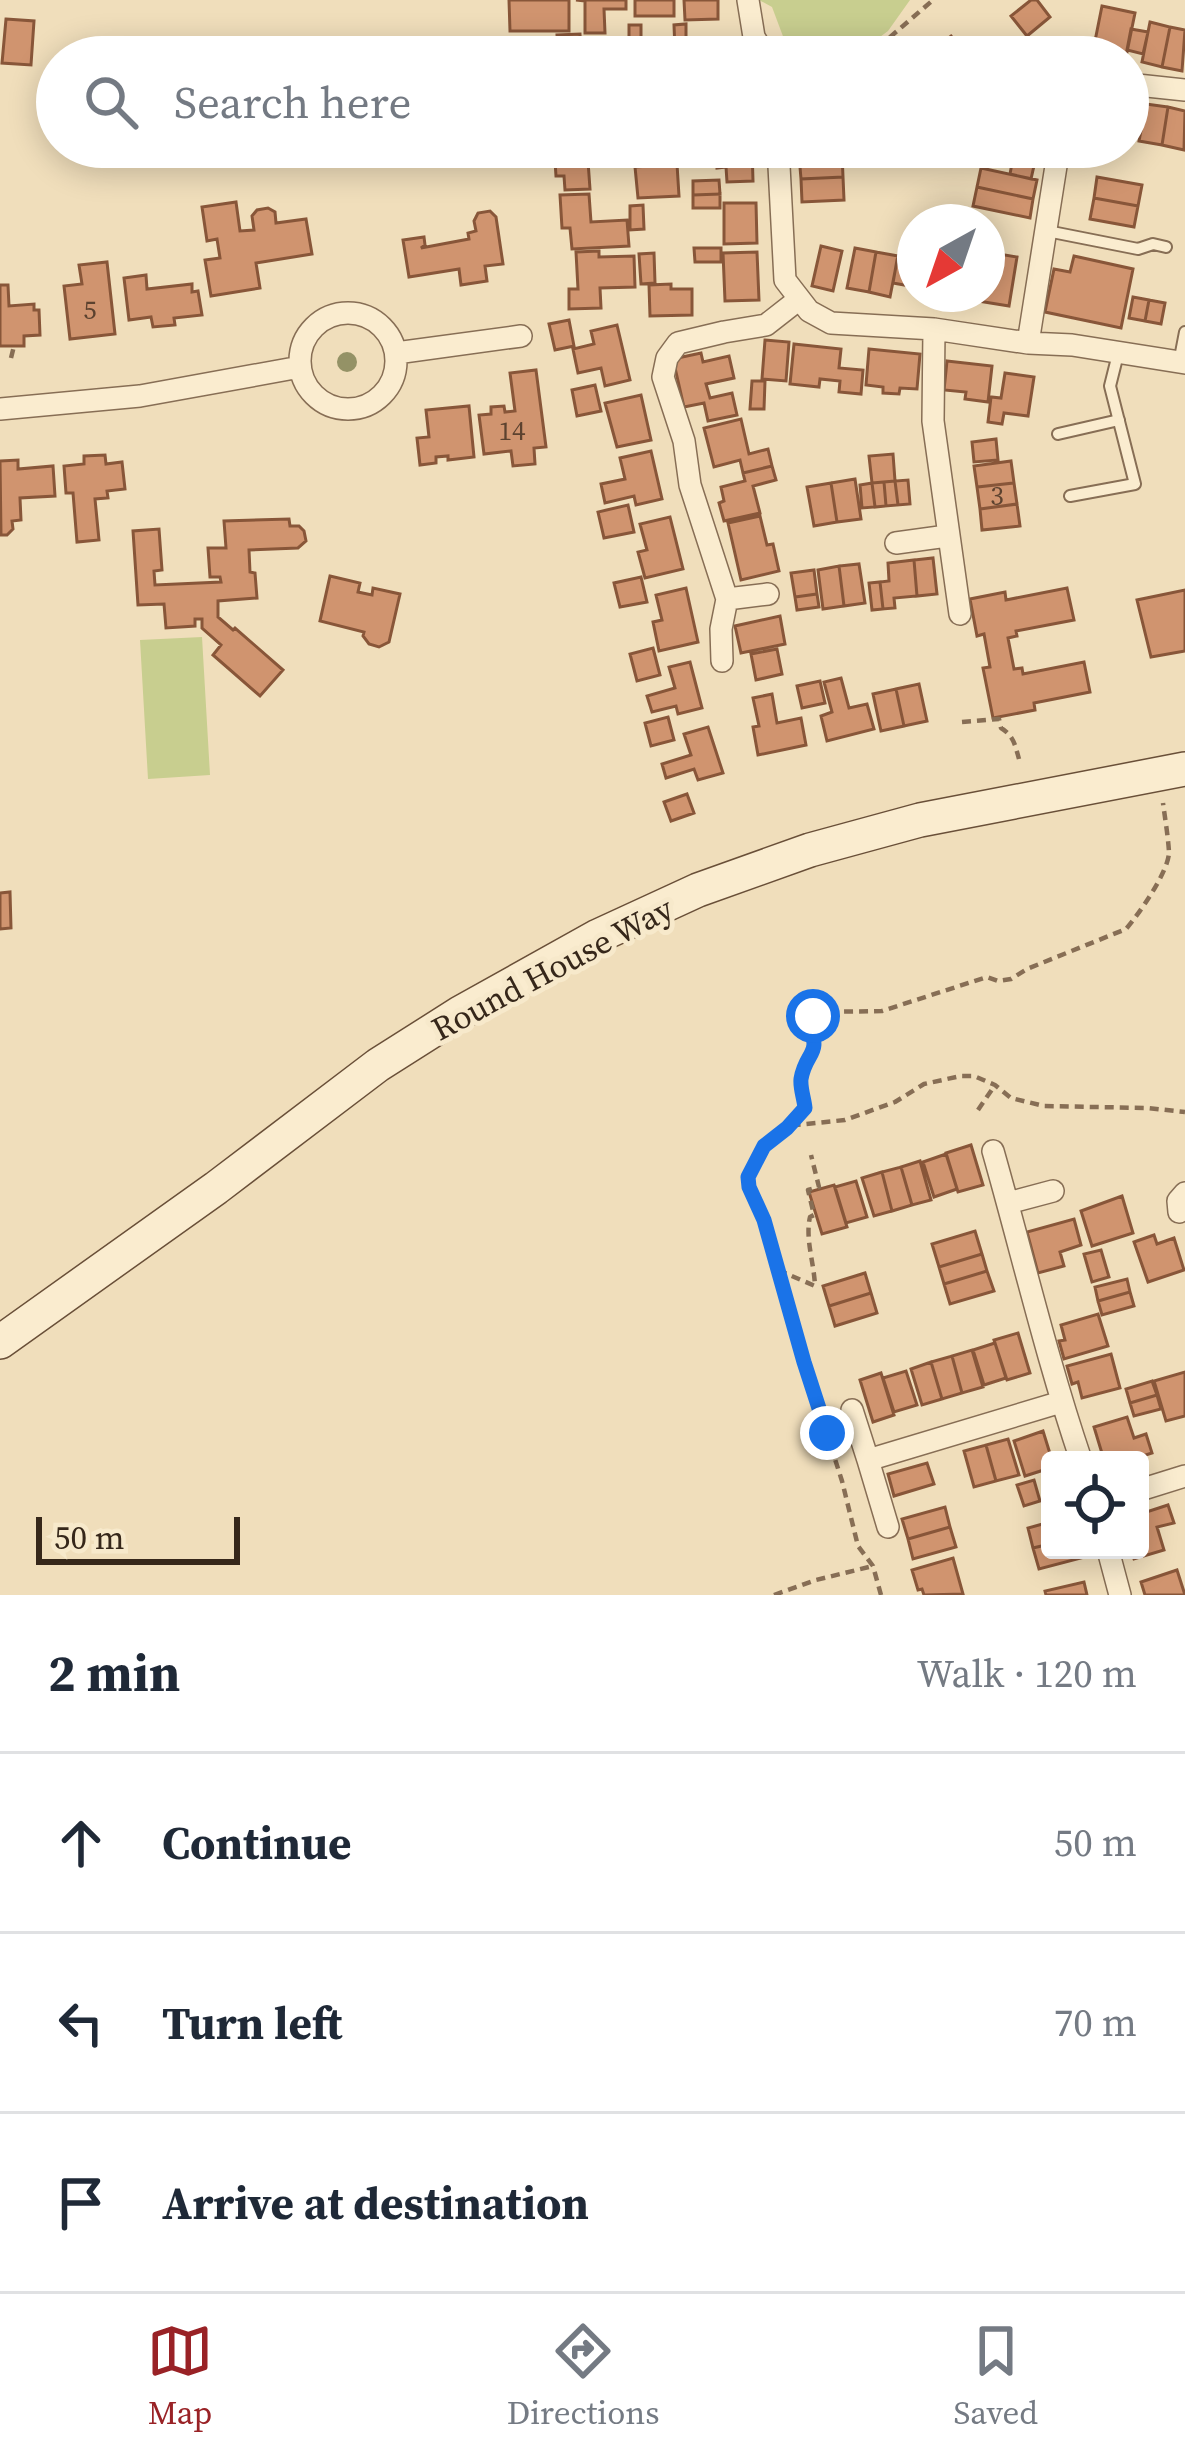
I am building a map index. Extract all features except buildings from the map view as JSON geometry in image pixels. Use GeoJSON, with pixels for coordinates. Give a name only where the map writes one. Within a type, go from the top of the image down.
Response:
{"type":"FeatureCollection","features":[{"type":"Feature","properties":{"kind":"street"},"geometry":{"type":"LineString","coordinates":[[748,0],[754,36]]}},
{"type":"Feature","properties":{"kind":"street"},"geometry":{"type":"LineString","coordinates":[[1149,86],[1185,90]]}},
{"type":"Feature","properties":{"kind":"street"},"geometry":{"type":"LineString","coordinates":[[779,168],[785,280],[809,311],[831,323],[934,329],[1182,363]]}},
{"type":"Feature","properties":{"kind":"street"},"geometry":{"type":"LineString","coordinates":[[1028,343],[1056,168]]}},
{"type":"Feature","properties":{"kind":"street"},"geometry":{"type":"LineString","coordinates":[[722,661],[727,599],[695,503],[684,441],[663,377],[667,358],[678,343],[766,325],[798,300]]}},
{"type":"Feature","properties":{"kind":"street"},"geometry":{"type":"LineString","coordinates":[[345,312],[364,315],[381,325],[396,353],[395,375],[387,390],[373,403],[354,409],[335,408],[317,399],[300,367],[301,346],[310,329],[326,317],[345,312]]}},
{"type":"Feature","properties":{"kind":"street"},"geometry":{"type":"LineString","coordinates":[[934,329],[933,421],[960,614]]}},
{"type":"Feature","properties":{"kind":"street"},"geometry":{"type":"LineString","coordinates":[[396,353],[521,336]]}},
{"type":"Feature","properties":{"kind":"street"},"geometry":{"type":"LineString","coordinates":[[0,409],[140,396],[300,367]]}},
{"type":"Feature","properties":{"kind":"street"},"geometry":{"type":"LineString","coordinates":[[896,543],[947,536]]}},
{"type":"Feature","properties":{"kind":"street"},"geometry":{"type":"LineString","coordinates":[[727,599],[768,594]]}},
{"type":"Feature","properties":{"kind":"street","name":"Round House Way"},"geometry":{"type":"LineString","coordinates":[[0,1342],[216,1189],[378,1065],[598,936],[698,890],[810,850],[920,820],[1185,769]]}},
{"type":"Feature","properties":{"kind":"street"},"geometry":{"type":"LineString","coordinates":[[993,1151],[1078,1451]]}},
{"type":"Feature","properties":{"kind":"street"},"geometry":{"type":"LineString","coordinates":[[1008,1203],[1053,1191]]}},
{"type":"Feature","properties":{"kind":"street"},"geometry":{"type":"LineString","coordinates":[[868,1460],[1061,1402]]}},
{"type":"Feature","properties":{"kind":"street"},"geometry":{"type":"LineString","coordinates":[[853,1411],[888,1527]]}},
{"type":"Feature","properties":{"kind":"street"},"geometry":{"type":"LineString","coordinates":[[1149,1487],[1185,1476]]}},
{"type":"Feature","properties":{"kind":"street"},"geometry":{"type":"LineString","coordinates":[[1110,1559],[1120,1595]]}},
{"type":"Feature","properties":{"kind":"lane"},"geometry":{"type":"LineString","coordinates":[[1047,231],[1138,249],[1153,244],[1166,247]]}},
{"type":"Feature","properties":{"kind":"lane"},"geometry":{"type":"LineString","coordinates":[[1182,363],[1185,332]]}},
{"type":"Feature","properties":{"kind":"lane"},"geometry":{"type":"LineString","coordinates":[[1070,496],[1135,484],[1110,386],[1118,353]]}},
{"type":"Feature","properties":{"kind":"lane"},"geometry":{"type":"LineString","coordinates":[[1058,434],[1119,420]]}},
{"type":"Feature","properties":{"kind":"path"},"geometry":{"type":"LineString","coordinates":[[891,36],[933,0]]}},
{"type":"Feature","properties":{"kind":"path"},"geometry":{"type":"LineString","coordinates":[[11,358],[14,346]]}},
{"type":"Feature","properties":{"kind":"path"},"geometry":{"type":"LineString","coordinates":[[962,722],[999,719],[1019,759]]}},
{"type":"Feature","properties":{"kind":"path"},"geometry":{"type":"LineString","coordinates":[[808,1124],[800,1083],[815,1048],[809,1023],[813,1016],[882,1011],[987,977],[1011,979],[1126,928],[1166,866],[1164,808]]}},
{"type":"Feature","properties":{"kind":"path"},"geometry":{"type":"LineString","coordinates":[[787,1128],[845,1120],[895,1102],[924,1084],[974,1076],[1011,1099],[1044,1106],[1185,1112]]}},
{"type":"Feature","properties":{"kind":"path"},"geometry":{"type":"LineString","coordinates":[[978,1110],[995,1085]]}},
{"type":"Feature","properties":{"kind":"path"},"geometry":{"type":"LineString","coordinates":[[805,1108],[764,1146],[748,1177],[749,1187],[764,1220],[858,1546],[873,1566],[881,1595]]}},
{"type":"Feature","properties":{"kind":"path"},"geometry":{"type":"LineString","coordinates":[[778,1270],[815,1286],[814,1258],[806,1233],[814,1215],[808,1190],[819,1187],[811,1155]]}},
{"type":"Feature","properties":{"kind":"path"},"geometry":{"type":"LineString","coordinates":[[774,1595],[873,1566]]}},
{"type":"Feature","properties":{"kind":"green space"},"geometry":{"type":"Polygon","coordinates":[[[759,0],[910,0],[881,36],[783,36],[772,7],[759,0]]]}},
{"type":"Feature","properties":{"kind":"green space"},"geometry":{"type":"Polygon","coordinates":[[[202,637],[210,775],[148,779],[140,640],[202,637]]]}},
{"type":"Feature","properties":{"kind":"route"},"geometry":{"type":"LineString","coordinates":[[813,1016],[809,1023],[815,1048],[800,1083],[805,1108],[764,1146],[748,1177],[827,1433]]}}]}
